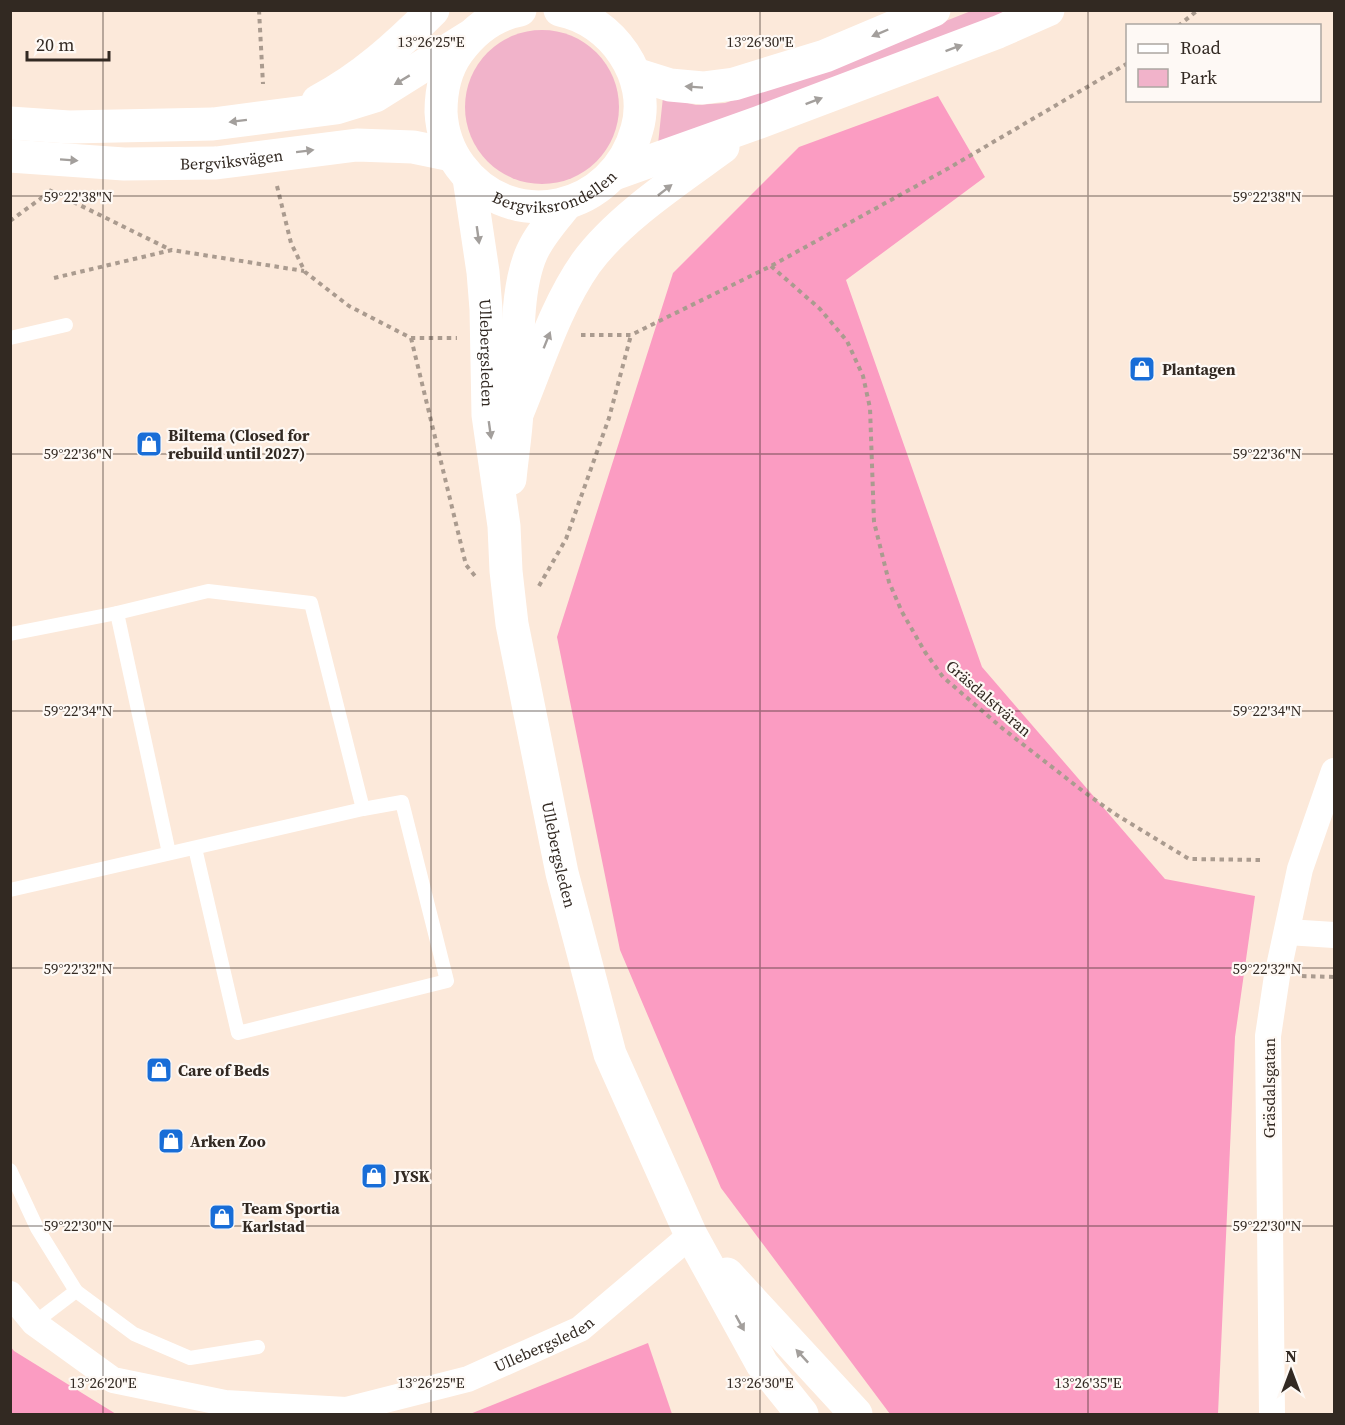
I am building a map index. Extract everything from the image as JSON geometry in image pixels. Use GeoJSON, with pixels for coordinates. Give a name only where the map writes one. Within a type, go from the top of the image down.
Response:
{"type":"FeatureCollection","features":[{"type":"Feature","properties":{"kind":"main road"},"geometry":{"type":"LineString","coordinates":[[296,114],[336,92],[368,69],[433,10]]}},
{"type":"Feature","properties":{"kind":"main road","name":"Bergviksrondellen"},"geometry":{"type":"LineString","coordinates":[[460,166],[490,194],[514,204],[541,207],[567,203],[593,192],[614,174],[629,153],[638,127],[640,100],[634,74],[622,50],[602,21],[560,10]]}},
{"type":"Feature","properties":{"kind":"main road"},"geometry":{"type":"LineString","coordinates":[[634,74],[670,85],[703,88],[734,84],[825,56],[934,10]]}},
{"type":"Feature","properties":{"kind":"main road"},"geometry":{"type":"LineString","coordinates":[[614,174],[760,122],[998,32],[1048,10]]}},
{"type":"Feature","properties":{"kind":"main road"},"geometry":{"type":"LineString","coordinates":[[10,123],[69,128],[213,124],[336,108],[375,96],[469,37],[486,23],[511,11]]}},
{"type":"Feature","properties":{"kind":"main road"},"geometry":{"type":"LineString","coordinates":[[460,166],[441,125],[441,93],[450,63],[469,37]]}},
{"type":"Feature","properties":{"kind":"main road"},"geometry":{"type":"LineString","coordinates":[[517,414],[567,295],[587,262],[612,234],[644,206],[760,122]]}},
{"type":"Feature","properties":{"kind":"main road","name":"Bergviksvägen"},"geometry":{"type":"LineString","coordinates":[[10,156],[124,164],[216,163],[357,145],[413,147],[460,166]]}},
{"type":"Feature","properties":{"kind":"main road","name":"Ullebergsleden"},"geometry":{"type":"LineString","coordinates":[[460,166],[483,272],[488,415],[504,526],[512,624],[562,873],[610,1054],[691,1235],[762,1364],[802,1414]]}},
{"type":"Feature","properties":{"kind":"main road","name":"Ullebergsleden"},"geometry":{"type":"LineString","coordinates":[[504,526],[517,414],[520,309],[525,278],[532,252],[567,203]]}},
{"type":"Feature","properties":{"kind":"main road","name":"Ullebergsleden"},"geometry":{"type":"LineString","coordinates":[[691,1235],[856,1414]]}},
{"type":"Feature","properties":{"kind":"street","name":"Gräsdalsgatan"},"geometry":{"type":"LineString","coordinates":[[1272,1414],[1268,1036],[1277,976],[1300,868],[1335,771]]}},
{"type":"Feature","properties":{"kind":"street"},"geometry":{"type":"LineString","coordinates":[[1287,932],[1335,935]]}},
{"type":"Feature","properties":{"kind":"street","name":"Ullebergsleden"},"geometry":{"type":"LineString","coordinates":[[10,1294],[34,1323],[113,1380],[225,1403],[346,1410],[468,1379],[580,1329],[691,1235]]}},
{"type":"Feature","properties":{"kind":"lane"},"geometry":{"type":"LineString","coordinates":[[10,338],[66,325]]}},
{"type":"Feature","properties":{"kind":"lane"},"geometry":{"type":"LineString","coordinates":[[10,634],[117,613],[207,591],[311,603],[363,809]]}},
{"type":"Feature","properties":{"kind":"lane"},"geometry":{"type":"LineString","coordinates":[[117,613],[170,853]]}},
{"type":"Feature","properties":{"kind":"lane"},"geometry":{"type":"LineString","coordinates":[[10,890],[363,809],[402,802],[447,981],[238,1033],[195,848]]}},
{"type":"Feature","properties":{"kind":"lane"},"geometry":{"type":"LineString","coordinates":[[10,1170],[37,1228],[76,1291],[135,1334],[190,1358],[258,1347]]}},
{"type":"Feature","properties":{"kind":"lane"},"geometry":{"type":"LineString","coordinates":[[34,1323],[76,1291]]}},
{"type":"Feature","properties":{"kind":"path"},"geometry":{"type":"LineString","coordinates":[[259,10],[262,84]]}},
{"type":"Feature","properties":{"kind":"path"},"geometry":{"type":"LineString","coordinates":[[1180,24],[1198,10]]}},
{"type":"Feature","properties":{"kind":"path"},"geometry":{"type":"LineString","coordinates":[[579,335],[631,334],[771,266],[949,168],[1126,64]]}},
{"type":"Feature","properties":{"kind":"path"},"geometry":{"type":"LineString","coordinates":[[276,181],[291,243],[305,272],[349,306],[411,338],[462,338]]}},
{"type":"Feature","properties":{"kind":"path"},"geometry":{"type":"LineString","coordinates":[[44,188],[172,250],[305,272]]}},
{"type":"Feature","properties":{"kind":"path"},"geometry":{"type":"LineString","coordinates":[[10,220],[51,191]]}},
{"type":"Feature","properties":{"kind":"path"},"geometry":{"type":"LineString","coordinates":[[54,278],[172,250]]}},
{"type":"Feature","properties":{"kind":"path","name":"Gräsdalstväran"},"geometry":{"type":"LineString","coordinates":[[771,266],[820,309],[847,340],[863,376],[870,408],[874,522],[889,582],[902,612],[925,652],[943,677],[1002,728],[1084,792],[1115,814],[1189,859],[1263,860]]}},
{"type":"Feature","properties":{"kind":"path"},"geometry":{"type":"LineString","coordinates":[[539,587],[567,539],[609,418],[631,334]]}},
{"type":"Feature","properties":{"kind":"path"},"geometry":{"type":"LineString","coordinates":[[411,338],[466,565],[479,582]]}},
{"type":"Feature","properties":{"kind":"green space"},"geometry":{"type":"Polygon","coordinates":[[[971,11],[1017,11],[658,144],[663,97],[696,105],[725,103],[796,80],[971,11]]]}},
{"type":"Feature","properties":{"kind":"green space"},"geometry":{"type":"Polygon","coordinates":[[[542,30],[571,36],[585,43],[596,53],[606,64],[613,78],[619,107],[613,136],[606,150],[596,161],[585,171],[571,178],[542,184],[513,178],[499,171],[488,161],[478,150],[471,136],[465,107],[471,78],[478,64],[488,53],[499,43],[513,36],[542,30]]]}},
{"type":"Feature","properties":{"kind":"shaded area"},"geometry":{"type":"Polygon","coordinates":[[[938,96],[985,177],[846,280],[982,667],[1165,879],[1255,896],[1235,1037],[1218,1414],[890,1414],[721,1188],[620,950],[557,637],[673,273],[799,147],[938,96]]]}},
{"type":"Feature","properties":{"kind":"shaded area"},"geometry":{"type":"Polygon","coordinates":[[[648,1343],[672,1414],[470,1414],[648,1343]]]}},
{"type":"Feature","properties":{"kind":"shaded area"},"geometry":{"type":"Polygon","coordinates":[[[10,1346],[14,1351],[116,1414],[11,1414],[10,1346]]]}},
{"type":"Feature","properties":{"kind":"place","name":"Plantagen"},"geometry":{"type":"Point","coordinates":[1142,369]}},
{"type":"Feature","properties":{"kind":"place","name":"Biltema (Closed for rebuild until 2027)"},"geometry":{"type":"Point","coordinates":[149,444]}},
{"type":"Feature","properties":{"kind":"place","name":"Care of Beds"},"geometry":{"type":"Point","coordinates":[159,1070]}},
{"type":"Feature","properties":{"kind":"place","name":"Arken Zoo"},"geometry":{"type":"Point","coordinates":[171,1141]}},
{"type":"Feature","properties":{"kind":"place","name":"JYSK"},"geometry":{"type":"Point","coordinates":[374,1176]}},
{"type":"Feature","properties":{"kind":"place","name":"Team Sportia Karlstad"},"geometry":{"type":"Point","coordinates":[222,1217]}}]}
